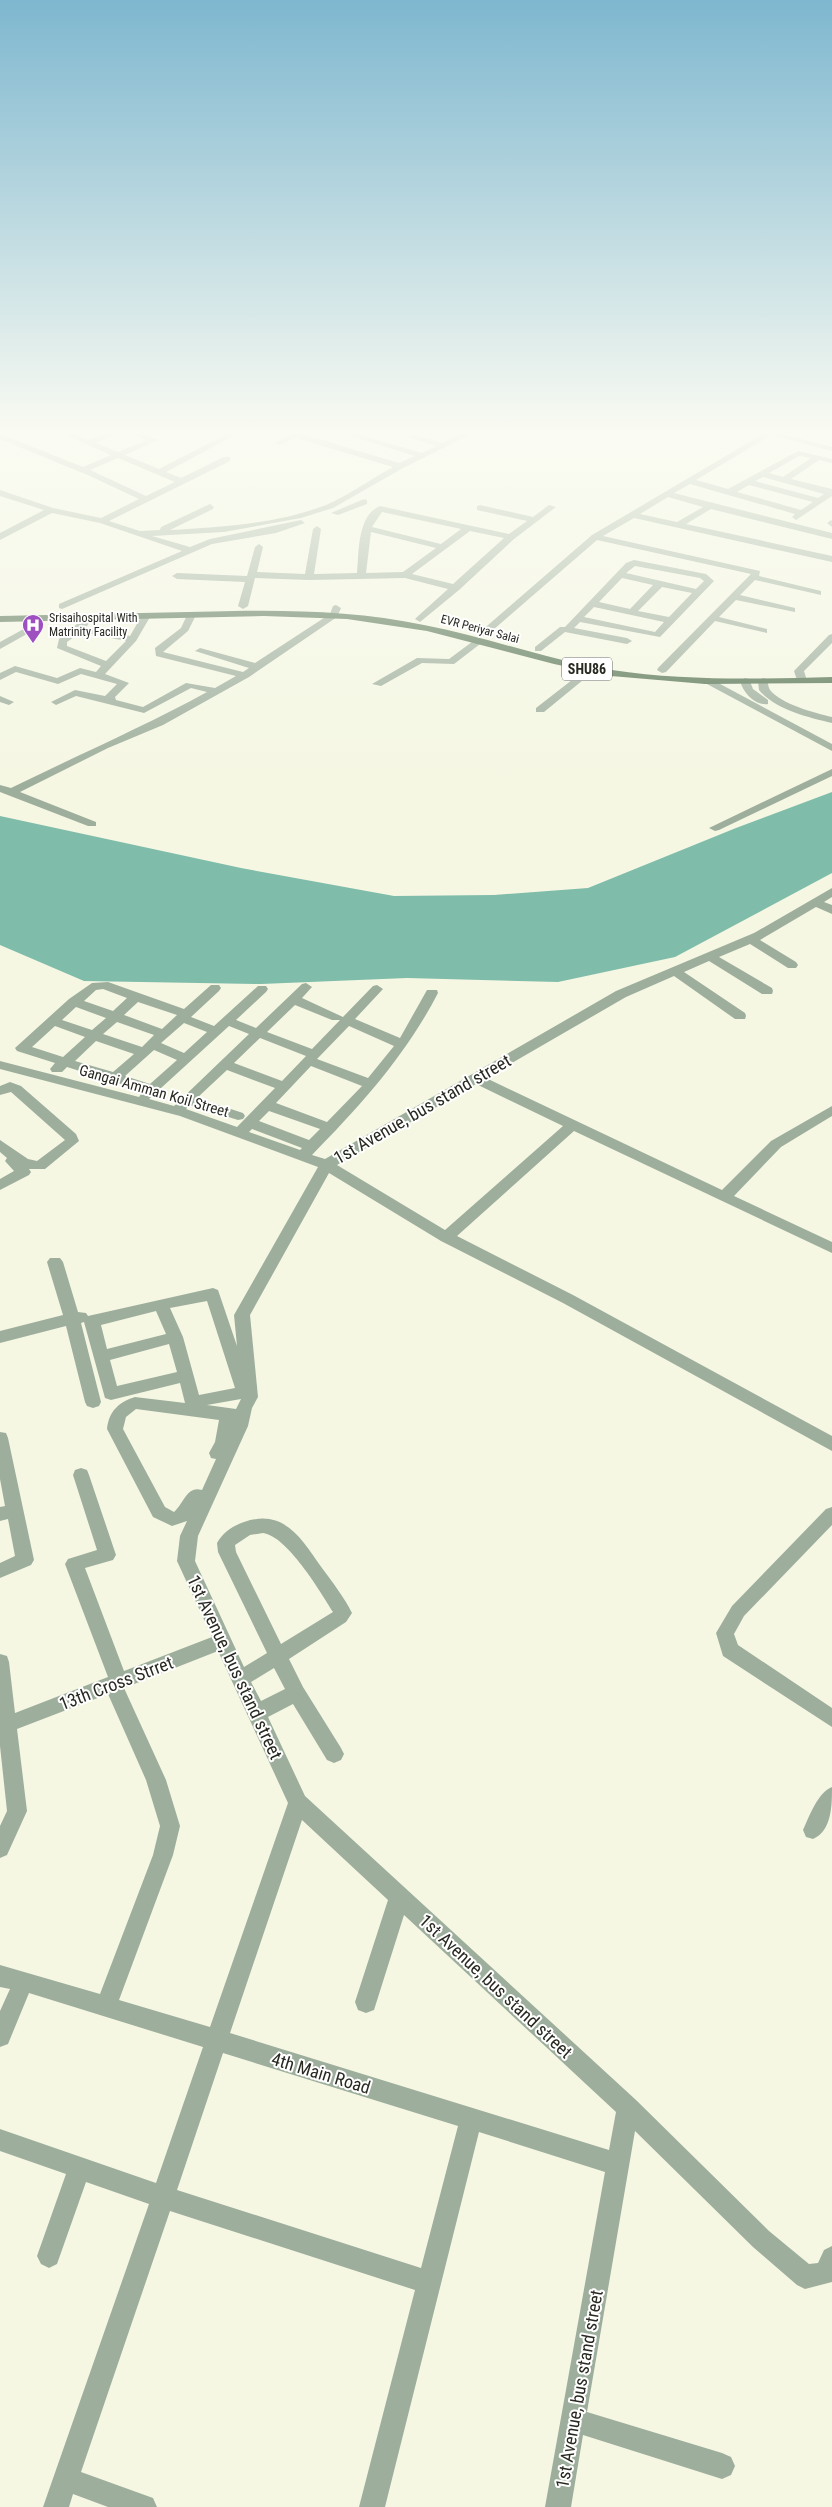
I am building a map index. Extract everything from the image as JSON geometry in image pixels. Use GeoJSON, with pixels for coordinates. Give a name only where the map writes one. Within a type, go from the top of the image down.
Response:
{"type":"FeatureCollection","features":[{"type":"Feature","properties":{"kind":"main road","name":"EVR Periyar Salai"},"geometry":{"type":"LineString","coordinates":[[0,612],[242,606],[335,612],[420,619],[590,669],[655,678],[746,684],[832,670]]}},
{"type":"Feature","properties":{"kind":"main road","name":"EVR Periyar Salai"},"geometry":{"type":"LineString","coordinates":[[0,619],[335,612],[417,625],[604,664],[662,670],[801,676],[832,680]]}},
{"type":"Feature","properties":{"kind":"street"},"geometry":{"type":"LineString","coordinates":[[62,606],[187,551]]}},
{"type":"Feature","properties":{"kind":"street"},"geometry":{"type":"LineString","coordinates":[[242,606],[259,551]]}},
{"type":"Feature","properties":{"kind":"street"},"geometry":{"type":"LineString","coordinates":[[308,577],[313,551]]}},
{"type":"Feature","properties":{"kind":"street"},"geometry":{"type":"LineString","coordinates":[[361,574],[364,551]]}},
{"type":"Feature","properties":{"kind":"street"},"geometry":{"type":"LineString","coordinates":[[406,575],[439,551]]}},
{"type":"Feature","properties":{"kind":"street"},"geometry":{"type":"LineString","coordinates":[[420,619],[497,551]]}},
{"type":"Feature","properties":{"kind":"street"},"geometry":{"type":"LineString","coordinates":[[377,684],[420,660],[452,662],[579,551]]}},
{"type":"Feature","properties":{"kind":"street"},"geometry":{"type":"LineString","coordinates":[[658,551],[757,573],[662,670]]}},
{"type":"Feature","properties":{"kind":"street"},"geometry":{"type":"LineString","coordinates":[[813,551],[832,559]]}},
{"type":"Feature","properties":{"kind":"street"},"geometry":{"type":"LineString","coordinates":[[568,629],[630,565],[641,563],[703,576],[708,581],[660,634],[653,635],[578,619]]}},
{"type":"Feature","properties":{"kind":"street"},"geometry":{"type":"LineString","coordinates":[[177,576],[308,577],[361,574],[406,575],[456,588]]}},
{"type":"Feature","properties":{"kind":"street"},"geometry":{"type":"LineString","coordinates":[[622,574],[699,592]]}},
{"type":"Feature","properties":{"kind":"street"},"geometry":{"type":"LineString","coordinates":[[753,577],[818,593]]}},
{"type":"Feature","properties":{"kind":"street"},"geometry":{"type":"LineString","coordinates":[[632,612],[660,583]]}},
{"type":"Feature","properties":{"kind":"street"},"geometry":{"type":"LineString","coordinates":[[735,596],[792,610]]}},
{"type":"Feature","properties":{"kind":"street"},"geometry":{"type":"LineString","coordinates":[[593,604],[672,621]]}},
{"type":"Feature","properties":{"kind":"street"},"geometry":{"type":"LineString","coordinates":[[12,792],[111,743],[159,723],[217,691],[257,667],[335,612]]}},
{"type":"Feature","properties":{"kind":"street"},"geometry":{"type":"LineString","coordinates":[[191,615],[185,629],[158,650],[159,654],[245,675]]}},
{"type":"Feature","properties":{"kind":"street"},"geometry":{"type":"LineString","coordinates":[[98,675],[133,639],[145,617]]}},
{"type":"Feature","properties":{"kind":"street"},"geometry":{"type":"LineString","coordinates":[[713,618],[764,630]]}},
{"type":"Feature","properties":{"kind":"street"},"geometry":{"type":"LineString","coordinates":[[0,646],[40,623]]}},
{"type":"Feature","properties":{"kind":"street"},"geometry":{"type":"LineString","coordinates":[[107,665],[62,648],[62,640],[83,625],[133,639]]}},
{"type":"Feature","properties":{"kind":"street"},"geometry":{"type":"LineString","coordinates":[[538,649],[560,630],[568,629],[627,641]]}},
{"type":"Feature","properties":{"kind":"street"},"geometry":{"type":"LineString","coordinates":[[801,676],[832,637]]}},
{"type":"Feature","properties":{"kind":"street"},"geometry":{"type":"LineString","coordinates":[[200,651],[257,667]]}},
{"type":"Feature","properties":{"kind":"street"},"geometry":{"type":"LineString","coordinates":[[0,677],[17,669],[58,682],[80,671],[124,683],[114,692],[110,699]]}},
{"type":"Feature","properties":{"kind":"street"},"geometry":{"type":"LineString","coordinates":[[540,710],[590,669]]}},
{"type":"Feature","properties":{"kind":"street"},"geometry":{"type":"LineString","coordinates":[[709,681],[832,748]]}},
{"type":"Feature","properties":{"kind":"street"},"geometry":{"type":"LineString","coordinates":[[763,681],[764,690],[793,710],[832,720]]}},
{"type":"Feature","properties":{"kind":"street"},"geometry":{"type":"LineString","coordinates":[[746,684],[753,696],[832,737]]}},
{"type":"Feature","properties":{"kind":"street"},"geometry":{"type":"LineString","coordinates":[[56,702],[75,693],[100,700],[110,699],[140,710],[148,708],[190,685],[217,691]]}},
{"type":"Feature","properties":{"kind":"street"},"geometry":{"type":"LineString","coordinates":[[715,828],[832,772]]}},
{"type":"Feature","properties":{"kind":"street"},"geometry":{"type":"LineString","coordinates":[[0,788],[92,824]]}},
{"type":"Feature","properties":{"kind":"street","name":"1st Avenue, bus stand street"},"geometry":{"type":"LineString","coordinates":[[558,2507],[628,2108],[298,1803],[186,1561],[189,1536],[201,1496],[235,1415],[250,1397],[246,1392],[242,1315],[326,1165],[621,994],[750,939],[832,892]]}},
{"type":"Feature","properties":{"kind":"street"},"geometry":{"type":"LineString","coordinates":[[816,902],[832,910]]}},
{"type":"Feature","properties":{"kind":"street"},"geometry":{"type":"LineString","coordinates":[[750,939],[792,965]]}},
{"type":"Feature","properties":{"kind":"street"},"geometry":{"type":"LineString","coordinates":[[709,956],[767,991]]}},
{"type":"Feature","properties":{"kind":"street"},"geometry":{"type":"LineString","coordinates":[[675,971],[740,1016]]}},
{"type":"Feature","properties":{"kind":"street"},"geometry":{"type":"LineString","coordinates":[[152,1089],[22,1048],[97,984],[185,1016],[216,1031]]}},
{"type":"Feature","properties":{"kind":"street"},"geometry":{"type":"LineString","coordinates":[[176,1111],[256,1032],[306,987]]}},
{"type":"Feature","properties":{"kind":"street"},"geometry":{"type":"LineString","coordinates":[[114,1078],[216,988]]}},
{"type":"Feature","properties":{"kind":"street"},"geometry":{"type":"LineString","coordinates":[[140,1101],[262,989]]}},
{"type":"Feature","properties":{"kind":"street"},"geometry":{"type":"LineString","coordinates":[[242,1124],[267,1105],[285,1087],[312,1058],[342,1019],[377,989]]}},
{"type":"Feature","properties":{"kind":"street"},"geometry":{"type":"LineString","coordinates":[[306,1151],[370,1084],[402,1044],[432,993]]}},
{"type":"Feature","properties":{"kind":"street"},"geometry":{"type":"LineString","coordinates":[[49,1077],[136,997]]}},
{"type":"Feature","properties":{"kind":"street"},"geometry":{"type":"LineString","coordinates":[[292,999],[402,1044]]}},
{"type":"Feature","properties":{"kind":"street"},"geometry":{"type":"LineString","coordinates":[[74,1002],[163,1034]]}},
{"type":"Feature","properties":{"kind":"street"},"geometry":{"type":"LineString","coordinates":[[52,1021],[94,1035],[185,1058]]}},
{"type":"Feature","properties":{"kind":"street"},"geometry":{"type":"LineString","coordinates":[[227,1021],[256,1032],[370,1084]]}},
{"type":"Feature","properties":{"kind":"street"},"geometry":{"type":"LineString","coordinates":[[223,1064],[285,1087]]}},
{"type":"Feature","properties":{"kind":"street","name":"Gangai Amman Koil Street"},"geometry":{"type":"LineString","coordinates":[[1,1066],[176,1111],[242,1124]]}},
{"type":"Feature","properties":{"kind":"street"},"geometry":{"type":"LineString","coordinates":[[476,1079],[832,1248]]}},
{"type":"Feature","properties":{"kind":"street"},"geometry":{"type":"LineString","coordinates":[[0,1091],[10,1086],[16,1089],[71,1137],[72,1141],[40,1166],[27,1165],[0,1145]]}},
{"type":"Feature","properties":{"kind":"street"},"geometry":{"type":"LineString","coordinates":[[188,1100],[306,1151],[446,1237],[568,1299],[832,1444]]}},
{"type":"Feature","properties":{"kind":"street"},"geometry":{"type":"LineString","coordinates":[[267,1105],[330,1128]]}},
{"type":"Feature","properties":{"kind":"street"},"geometry":{"type":"LineString","coordinates":[[724,1197],[776,1144],[832,1110]]}},
{"type":"Feature","properties":{"kind":"street"},"geometry":{"type":"LineString","coordinates":[[446,1237],[572,1126]]}},
{"type":"Feature","properties":{"kind":"street"},"geometry":{"type":"LineString","coordinates":[[0,1152],[23,1169],[24,1172],[0,1185]]}},
{"type":"Feature","properties":{"kind":"street"},"geometry":{"type":"LineString","coordinates":[[55,1262],[93,1402]]}},
{"type":"Feature","properties":{"kind":"street"},"geometry":{"type":"LineString","coordinates":[[161,1304],[175,1337],[193,1402],[246,1392],[213,1294],[161,1304],[92,1322],[112,1394],[185,1376]]}},
{"type":"Feature","properties":{"kind":"street"},"geometry":{"type":"LineString","coordinates":[[0,1337],[124,1305]]}},
{"type":"Feature","properties":{"kind":"street"},"geometry":{"type":"LineString","coordinates":[[101,1357],[175,1337]]}},
{"type":"Feature","properties":{"kind":"street"},"geometry":{"type":"LineString","coordinates":[[201,1496],[179,1519],[165,1518],[159,1512],[114,1430],[115,1421],[126,1406],[135,1403],[235,1415]]}},
{"type":"Feature","properties":{"kind":"street"},"geometry":{"type":"LineString","coordinates":[[0,1438],[8,1512],[25,1560],[0,1571]]}},
{"type":"Feature","properties":{"kind":"street"},"geometry":{"type":"LineString","coordinates":[[81,1475],[106,1555],[74,1564],[116,1683],[156,1780],[170,1826],[163,1855],[106,2006]]}},
{"type":"Feature","properties":{"kind":"street"},"geometry":{"type":"LineString","coordinates":[[832,1514],[738,1611],[724,1634],[730,1650],[832,1718]]}},
{"type":"Feature","properties":{"kind":"street"},"geometry":{"type":"LineString","coordinates":[[240,1679],[276,1657],[343,1613],[289,1537],[271,1527],[259,1526],[235,1532],[226,1543],[227,1552],[276,1657],[334,1754]]}},
{"type":"Feature","properties":{"kind":"street","name":"13th Cross Strret"},"geometry":{"type":"LineString","coordinates":[[8,1724],[223,1641]]}},
{"type":"Feature","properties":{"kind":"street"},"geometry":{"type":"LineString","coordinates":[[0,1662],[17,1811],[0,1848]]}},
{"type":"Feature","properties":{"kind":"street"},"geometry":{"type":"LineString","coordinates":[[256,1713],[296,1693]]}},
{"type":"Feature","properties":{"kind":"street"},"geometry":{"type":"LineString","coordinates":[[814,1830],[832,1796]]}},
{"type":"Feature","properties":{"kind":"street"},"geometry":{"type":"LineString","coordinates":[[56,2507],[298,1803]]}},
{"type":"Feature","properties":{"kind":"street"},"geometry":{"type":"LineString","coordinates":[[366,2002],[399,1896]]}},
{"type":"Feature","properties":{"kind":"street","name":"4th Main Road"},"geometry":{"type":"LineString","coordinates":[[0,1976],[24,1981],[618,2164]]}},
{"type":"Feature","properties":{"kind":"street"},"geometry":{"type":"LineString","coordinates":[[0,2036],[24,1981]]}},
{"type":"Feature","properties":{"kind":"street"},"geometry":{"type":"LineString","coordinates":[[628,2108],[761,2239],[805,2276],[825,2273],[832,2258]]}},
{"type":"Feature","properties":{"kind":"street"},"geometry":{"type":"LineString","coordinates":[[372,2507],[471,2119]]}},
{"type":"Feature","properties":{"kind":"street"},"geometry":{"type":"LineString","coordinates":[[0,2140],[163,2197],[429,2282]]}},
{"type":"Feature","properties":{"kind":"street"},"geometry":{"type":"LineString","coordinates":[[49,2256],[80,2167]]}},
{"type":"Feature","properties":{"kind":"street"},"geometry":{"type":"LineString","coordinates":[[574,2420],[722,2466]]}},
{"type":"Feature","properties":{"kind":"street"},"geometry":{"type":"LineString","coordinates":[[66,2479],[144,2507]]}},
{"type":"Feature","properties":{"kind":"water"},"geometry":{"type":"Polygon","coordinates":[[[832,792],[832,873],[675,957],[558,982],[407,978],[261,984],[84,981],[0,945],[0,816],[241,868],[394,896],[494,895],[588,888],[736,828],[832,792]]]}},
{"type":"Feature","properties":{"kind":"place","name":"Srisaihospital With Matrinity Facility"},"geometry":{"type":"Point","coordinates":[33,644]}}]}
